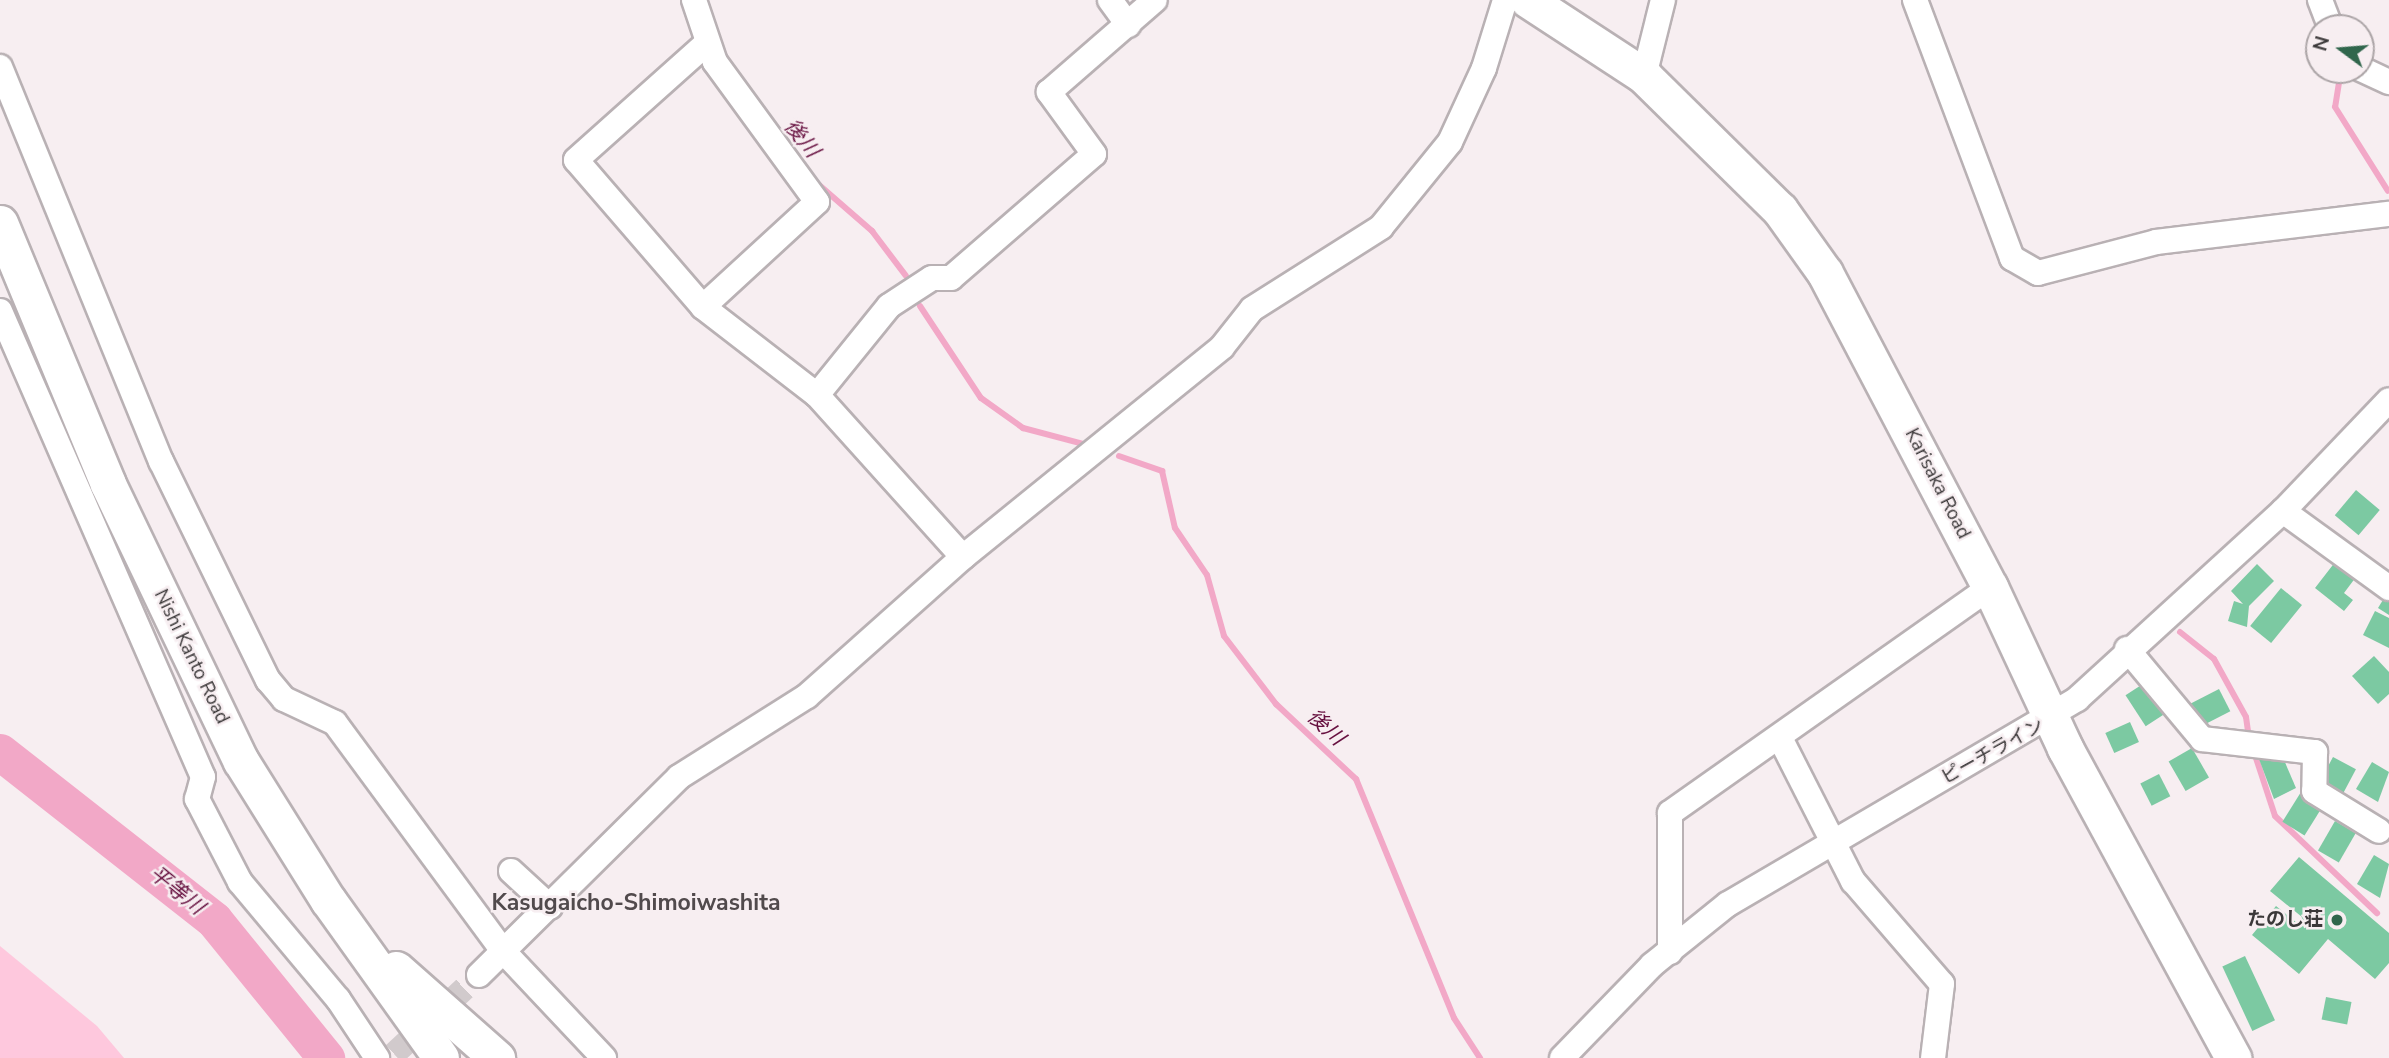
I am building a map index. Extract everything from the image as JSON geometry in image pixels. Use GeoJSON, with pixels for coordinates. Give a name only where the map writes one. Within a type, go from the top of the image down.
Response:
{"type":"FeatureCollection","features":[{"type":"Feature","properties":{"kind":"highway","name":"Karisaka Road"},"geometry":{"type":"LineString","coordinates":[[1528,0],[1644,76],[1780,210],[1825,273],[1990,587],[2050,719],[2233,1058]]}},
{"type":"Feature","properties":{"kind":"highway","name":"Nishi Kanto Road"},"geometry":{"type":"LineString","coordinates":[[0,223],[108,484],[241,761],[371,963],[441,1058]]}},
{"type":"Feature","properties":{"kind":"highway"},"geometry":{"type":"LineString","coordinates":[[281,827],[389,962],[497,1058]]}},
{"type":"Feature","properties":{"kind":"highway"},"geometry":{"type":"LineString","coordinates":[[371,963],[397,1057]]}},
{"type":"Feature","properties":{"kind":"street"},"geometry":{"type":"LineString","coordinates":[[694,0],[707,43],[732,88],[816,193],[817,202],[703,307]]}},
{"type":"Feature","properties":{"kind":"street"},"geometry":{"type":"LineString","coordinates":[[1110,0],[1128,25]]}},
{"type":"Feature","properties":{"kind":"street"},"geometry":{"type":"LineString","coordinates":[[817,395],[889,306],[932,278],[951,278],[1094,154],[1049,92],[1155,0]]}},
{"type":"Feature","properties":{"kind":"street"},"geometry":{"type":"LineString","coordinates":[[479,975],[679,777],[807,696],[963,557],[1222,346],[1252,309],[1381,227],[1450,142],[1506,0]]}},
{"type":"Feature","properties":{"kind":"street"},"geometry":{"type":"LineString","coordinates":[[1644,76],[1663,0]]}},
{"type":"Feature","properties":{"kind":"street"},"geometry":{"type":"LineString","coordinates":[[1916,0],[2012,258],[2038,273],[2156,242],[2389,214]]}},
{"type":"Feature","properties":{"kind":"street"},"geometry":{"type":"LineString","coordinates":[[707,43],[576,160],[703,307],[817,395],[963,557]]}},
{"type":"Feature","properties":{"kind":"street"},"geometry":{"type":"LineString","coordinates":[[0,68],[161,461],[268,680],[284,699],[335,723],[504,952],[604,1058]]}},
{"type":"Feature","properties":{"kind":"street"},"geometry":{"type":"LineString","coordinates":[[0,311],[203,777],[197,799],[240,881],[338,999],[397,1057]]}},
{"type":"Feature","properties":{"kind":"street","name":"ピーチライン"},"geometry":{"type":"LineString","coordinates":[[1562,1058],[1670,952],[1728,904],[2050,719],[2283,511],[2389,400]]}},
{"type":"Feature","properties":{"kind":"street"},"geometry":{"type":"LineString","coordinates":[[2283,511],[2389,588]]}},
{"type":"Feature","properties":{"kind":"street"},"geometry":{"type":"LineString","coordinates":[[1670,952],[1670,813],[1780,738],[1990,587]]}},
{"type":"Feature","properties":{"kind":"street"},"geometry":{"type":"LineString","coordinates":[[2127,649],[2202,739],[2315,752],[2314,790],[2379,831]]}},
{"type":"Feature","properties":{"kind":"street"},"geometry":{"type":"LineString","coordinates":[[1780,738],[1830,843],[1853,881],[1941,984],[1933,1058]]}},
{"type":"Feature","properties":{"kind":"street"},"geometry":{"type":"LineString","coordinates":[[511,871],[550,907]]}},
{"type":"Feature","properties":{"kind":"shaded area"},"geometry":{"type":"Polygon","coordinates":[[[0,946],[97,1026],[124,1058],[0,1058],[0,946]]]}},
{"type":"Feature","properties":{"kind":"building"},"geometry":{"type":"Polygon","coordinates":[[[2356,490],[2380,510],[2359,535],[2335,515],[2356,490]]]}},
{"type":"Feature","properties":{"kind":"building"},"geometry":{"type":"Polygon","coordinates":[[[2339,557],[2359,573],[2344,593],[2353,600],[2344,611],[2315,588],[2339,557]]]}},
{"type":"Feature","properties":{"kind":"building"},"geometry":{"type":"Polygon","coordinates":[[[2257,564],[2274,581],[2249,606],[2247,627],[2228,621],[2234,601],[2243,604],[2231,591],[2257,564]]]}},
{"type":"Feature","properties":{"kind":"building"},"geometry":{"type":"Polygon","coordinates":[[[2281,588],[2302,605],[2271,643],[2250,626],[2281,588]]]}},
{"type":"Feature","properties":{"kind":"building"},"geometry":{"type":"Polygon","coordinates":[[[2389,590],[2389,615],[2378,608],[2389,590]]]}},
{"type":"Feature","properties":{"kind":"building"},"geometry":{"type":"Polygon","coordinates":[[[2375,611],[2389,618],[2389,648],[2363,635],[2375,611]]]}},
{"type":"Feature","properties":{"kind":"building"},"geometry":{"type":"Polygon","coordinates":[[[2374,656],[2389,672],[2389,694],[2378,704],[2352,676],[2374,656]]]}},
{"type":"Feature","properties":{"kind":"building"},"geometry":{"type":"Polygon","coordinates":[[[2149,680],[2169,711],[2146,726],[2126,695],[2149,680]]]}},
{"type":"Feature","properties":{"kind":"building"},"geometry":{"type":"Polygon","coordinates":[[[2219,689],[2230,711],[2199,727],[2188,705],[2219,689]]]}},
{"type":"Feature","properties":{"kind":"building"},"geometry":{"type":"Polygon","coordinates":[[[2130,722],[2139,742],[2114,753],[2105,733],[2130,722]]]}},
{"type":"Feature","properties":{"kind":"building"},"geometry":{"type":"Polygon","coordinates":[[[2192,748],[2209,777],[2186,791],[2169,762],[2192,748]]]}},
{"type":"Feature","properties":{"kind":"building"},"geometry":{"type":"Polygon","coordinates":[[[2281,753],[2296,788],[2274,799],[2259,759],[2281,753]]]}},
{"type":"Feature","properties":{"kind":"building"},"geometry":{"type":"Polygon","coordinates":[[[2333,757],[2356,769],[2342,796],[2319,783],[2333,757]]]}},
{"type":"Feature","properties":{"kind":"building"},"geometry":{"type":"Polygon","coordinates":[[[2372,762],[2389,772],[2378,802],[2356,789],[2372,762]]]}},
{"type":"Feature","properties":{"kind":"building"},"geometry":{"type":"Polygon","coordinates":[[[2159,774],[2170,796],[2152,806],[2140,784],[2159,774]]]}},
{"type":"Feature","properties":{"kind":"building"},"geometry":{"type":"Polygon","coordinates":[[[2301,792],[2323,806],[2305,835],[2282,822],[2301,792]]]}},
{"type":"Feature","properties":{"kind":"building"},"geometry":{"type":"Polygon","coordinates":[[[2335,821],[2356,833],[2339,862],[2318,850],[2335,821]]]}},
{"type":"Feature","properties":{"kind":"building"},"geometry":{"type":"Polygon","coordinates":[[[2374,855],[2389,864],[2380,898],[2357,884],[2374,855]]]}},
{"type":"Feature","properties":{"kind":"building","name":"たのし荘"},"geometry":{"type":"Polygon","coordinates":[[[2299,857],[2389,933],[2389,963],[2375,979],[2328,939],[2299,974],[2252,935],[2276,906],[2297,923],[2302,917],[2270,891],[2299,857]]]}},
{"type":"Feature","properties":{"kind":"building"},"geometry":{"type":"Polygon","coordinates":[[[2245,956],[2275,1020],[2252,1031],[2222,967],[2245,956]]]}},
{"type":"Feature","properties":{"kind":"building"},"geometry":{"type":"Polygon","coordinates":[[[2326,997],[2352,1002],[2347,1025],[2322,1020],[2326,997]]]}},
{"type":"Feature","properties":{"kind":"waterway"},"geometry":{"type":"LineString","coordinates":[[2339,84],[2335,107],[2388,191]]}},
{"type":"Feature","properties":{"kind":"waterway","name":"後川"},"geometry":{"type":"LineString","coordinates":[[818,184],[872,231],[906,276]]}},
{"type":"Feature","properties":{"kind":"waterway","name":"後川"},"geometry":{"type":"LineString","coordinates":[[920,306],[981,398],[1023,428],[1087,445]]}},
{"type":"Feature","properties":{"kind":"waterway","name":"後川"},"geometry":{"type":"LineString","coordinates":[[1119,456],[1162,471],[1175,528],[1207,575],[1224,636],[1276,704],[1356,779],[1454,1018],[1480,1058]]}},
{"type":"Feature","properties":{"kind":"waterway"},"geometry":{"type":"LineString","coordinates":[[2180,632],[2214,659],[2246,717],[2248,732]]}},
{"type":"Feature","properties":{"kind":"waterway","name":"平等川"},"geometry":{"type":"LineString","coordinates":[[0,752],[214,920],[326,1058]]}},
{"type":"Feature","properties":{"kind":"waterway"},"geometry":{"type":"LineString","coordinates":[[2254,752],[2275,816],[2377,913]]}},
{"type":"Feature","properties":{"kind":"tunnel"},"geometry":{"type":"LineString","coordinates":[[394,1054],[479,975]]}},
{"type":"Feature","properties":{"kind":"place","name":"たのし荘"},"geometry":{"type":"Point","coordinates":[2337,920]}},
{"type":"Feature","properties":{"kind":"district","name":"Kasugaicho-Shimoiwashita"},"geometry":{"type":"Point","coordinates":[636,903]}}]}
